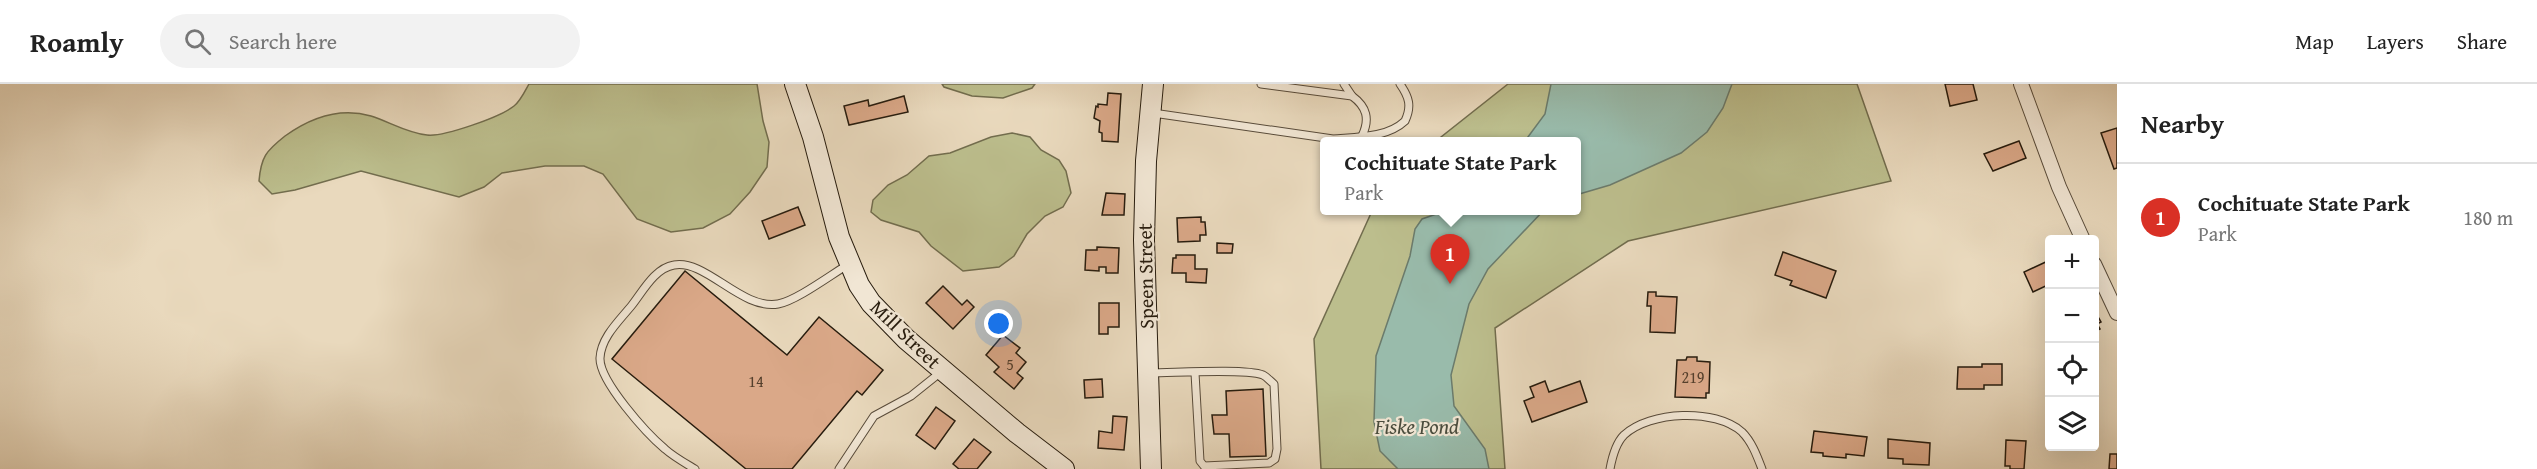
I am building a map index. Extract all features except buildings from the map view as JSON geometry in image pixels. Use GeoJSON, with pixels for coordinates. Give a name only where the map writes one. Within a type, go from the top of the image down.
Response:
{"type":"FeatureCollection","features":[{"type":"Feature","properties":{"kind":"street","name":"Mill Street"},"geometry":{"type":"LineString","coordinates":[[795,84],[813,137],[839,237],[849,264],[871,303],[906,339],[1017,433],[1064,469]]}},
{"type":"Feature","properties":{"kind":"street","name":"Speen Street"},"geometry":{"type":"LineString","coordinates":[[1150,469],[1144,240],[1153,84]]}},
{"type":"Feature","properties":{"kind":"street"},"geometry":{"type":"LineString","coordinates":[[2021,84],[2059,187],[2081,235]]}},
{"type":"Feature","properties":{"kind":"street"},"geometry":{"type":"LineString","coordinates":[[2099,275],[2117,313]]}},
{"type":"Feature","properties":{"kind":"lane"},"geometry":{"type":"LineString","coordinates":[[1261,84],[1352,96]]}},
{"type":"Feature","properties":{"kind":"lane"},"geometry":{"type":"LineString","coordinates":[[1344,84],[1352,96],[1362,104],[1367,116],[1362,136]]}},
{"type":"Feature","properties":{"kind":"lane"},"geometry":{"type":"LineString","coordinates":[[1352,137],[1388,132],[1405,121],[1410,105],[1408,95],[1400,84]]}},
{"type":"Feature","properties":{"kind":"lane"},"geometry":{"type":"LineString","coordinates":[[1150,113],[1320,137]]}},
{"type":"Feature","properties":{"kind":"lane"},"geometry":{"type":"LineString","coordinates":[[695,469],[665,450],[605,378],[600,359],[606,337],[659,271],[674,264],[690,266],[748,299],[777,305],[794,298],[849,264]]}},
{"type":"Feature","properties":{"kind":"lane"},"geometry":{"type":"LineString","coordinates":[[839,469],[874,416],[911,396],[943,370]]}},
{"type":"Feature","properties":{"kind":"lane"},"geometry":{"type":"LineString","coordinates":[[1148,373],[1195,373],[1253,373],[1265,376],[1274,384],[1277,449],[1275,459],[1269,463],[1204,466],[1200,461],[1195,373]]}},
{"type":"Feature","properties":{"kind":"lane"},"geometry":{"type":"LineString","coordinates":[[1610,469],[1612,456],[1622,436],[1643,422],[1668,416],[1695,416],[1719,419],[1742,432],[1756,453],[1762,469]]}},
{"type":"Feature","properties":{"kind":"green space"},"geometry":{"type":"Polygon","coordinates":[[[529,84],[757,84],[769,142],[767,167],[750,192],[730,214],[703,228],[671,232],[637,219],[603,174],[584,166],[545,166],[502,173],[484,187],[459,197],[361,171],[295,190],[272,194],[259,181],[263,160],[273,146],[285,136],[315,119],[337,114],[359,114],[371,116],[412,132],[435,135],[472,125],[507,110],[518,102],[529,84]]]}},
{"type":"Feature","properties":{"kind":"green space"},"geometry":{"type":"Polygon","coordinates":[[[942,84],[1035,84],[1032,88],[1003,98],[972,96],[944,87],[942,84]]]}},
{"type":"Feature","properties":{"kind":"green space"},"geometry":{"type":"Polygon","coordinates":[[[1508,84],[1857,84],[1891,181],[1628,241],[1495,328],[1505,469],[1321,469],[1314,339],[1370,215],[1581,215],[1581,137],[1441,137],[1508,84]]]}},
{"type":"Feature","properties":{"kind":"green space"},"geometry":{"type":"Polygon","coordinates":[[[1012,133],[1030,137],[1041,150],[1059,160],[1066,171],[1071,193],[1063,207],[1045,216],[1027,234],[1014,256],[999,267],[963,271],[931,246],[919,232],[881,220],[871,212],[873,200],[888,185],[907,175],[929,156],[950,153],[991,137],[1012,133]]]}},
{"type":"Feature","properties":{"kind":"water"},"geometry":{"type":"Polygon","coordinates":[[[1551,84],[1732,84],[1723,108],[1707,132],[1681,153],[1610,185],[1581,194],[1581,137],[1528,137],[1545,114],[1551,84]]]}},
{"type":"Feature","properties":{"kind":"water","name":"Fiske Pond"},"geometry":{"type":"Polygon","coordinates":[[[1434,215],[1539,215],[1488,269],[1469,304],[1451,375],[1454,406],[1485,449],[1489,469],[1398,469],[1380,451],[1374,422],[1376,356],[1410,256],[1415,229],[1422,219],[1434,215]]]}},
{"type":"Feature","properties":{"kind":"place","name":"Cochituate State Park"},"geometry":{"type":"Point","coordinates":[1450,284]}}]}
